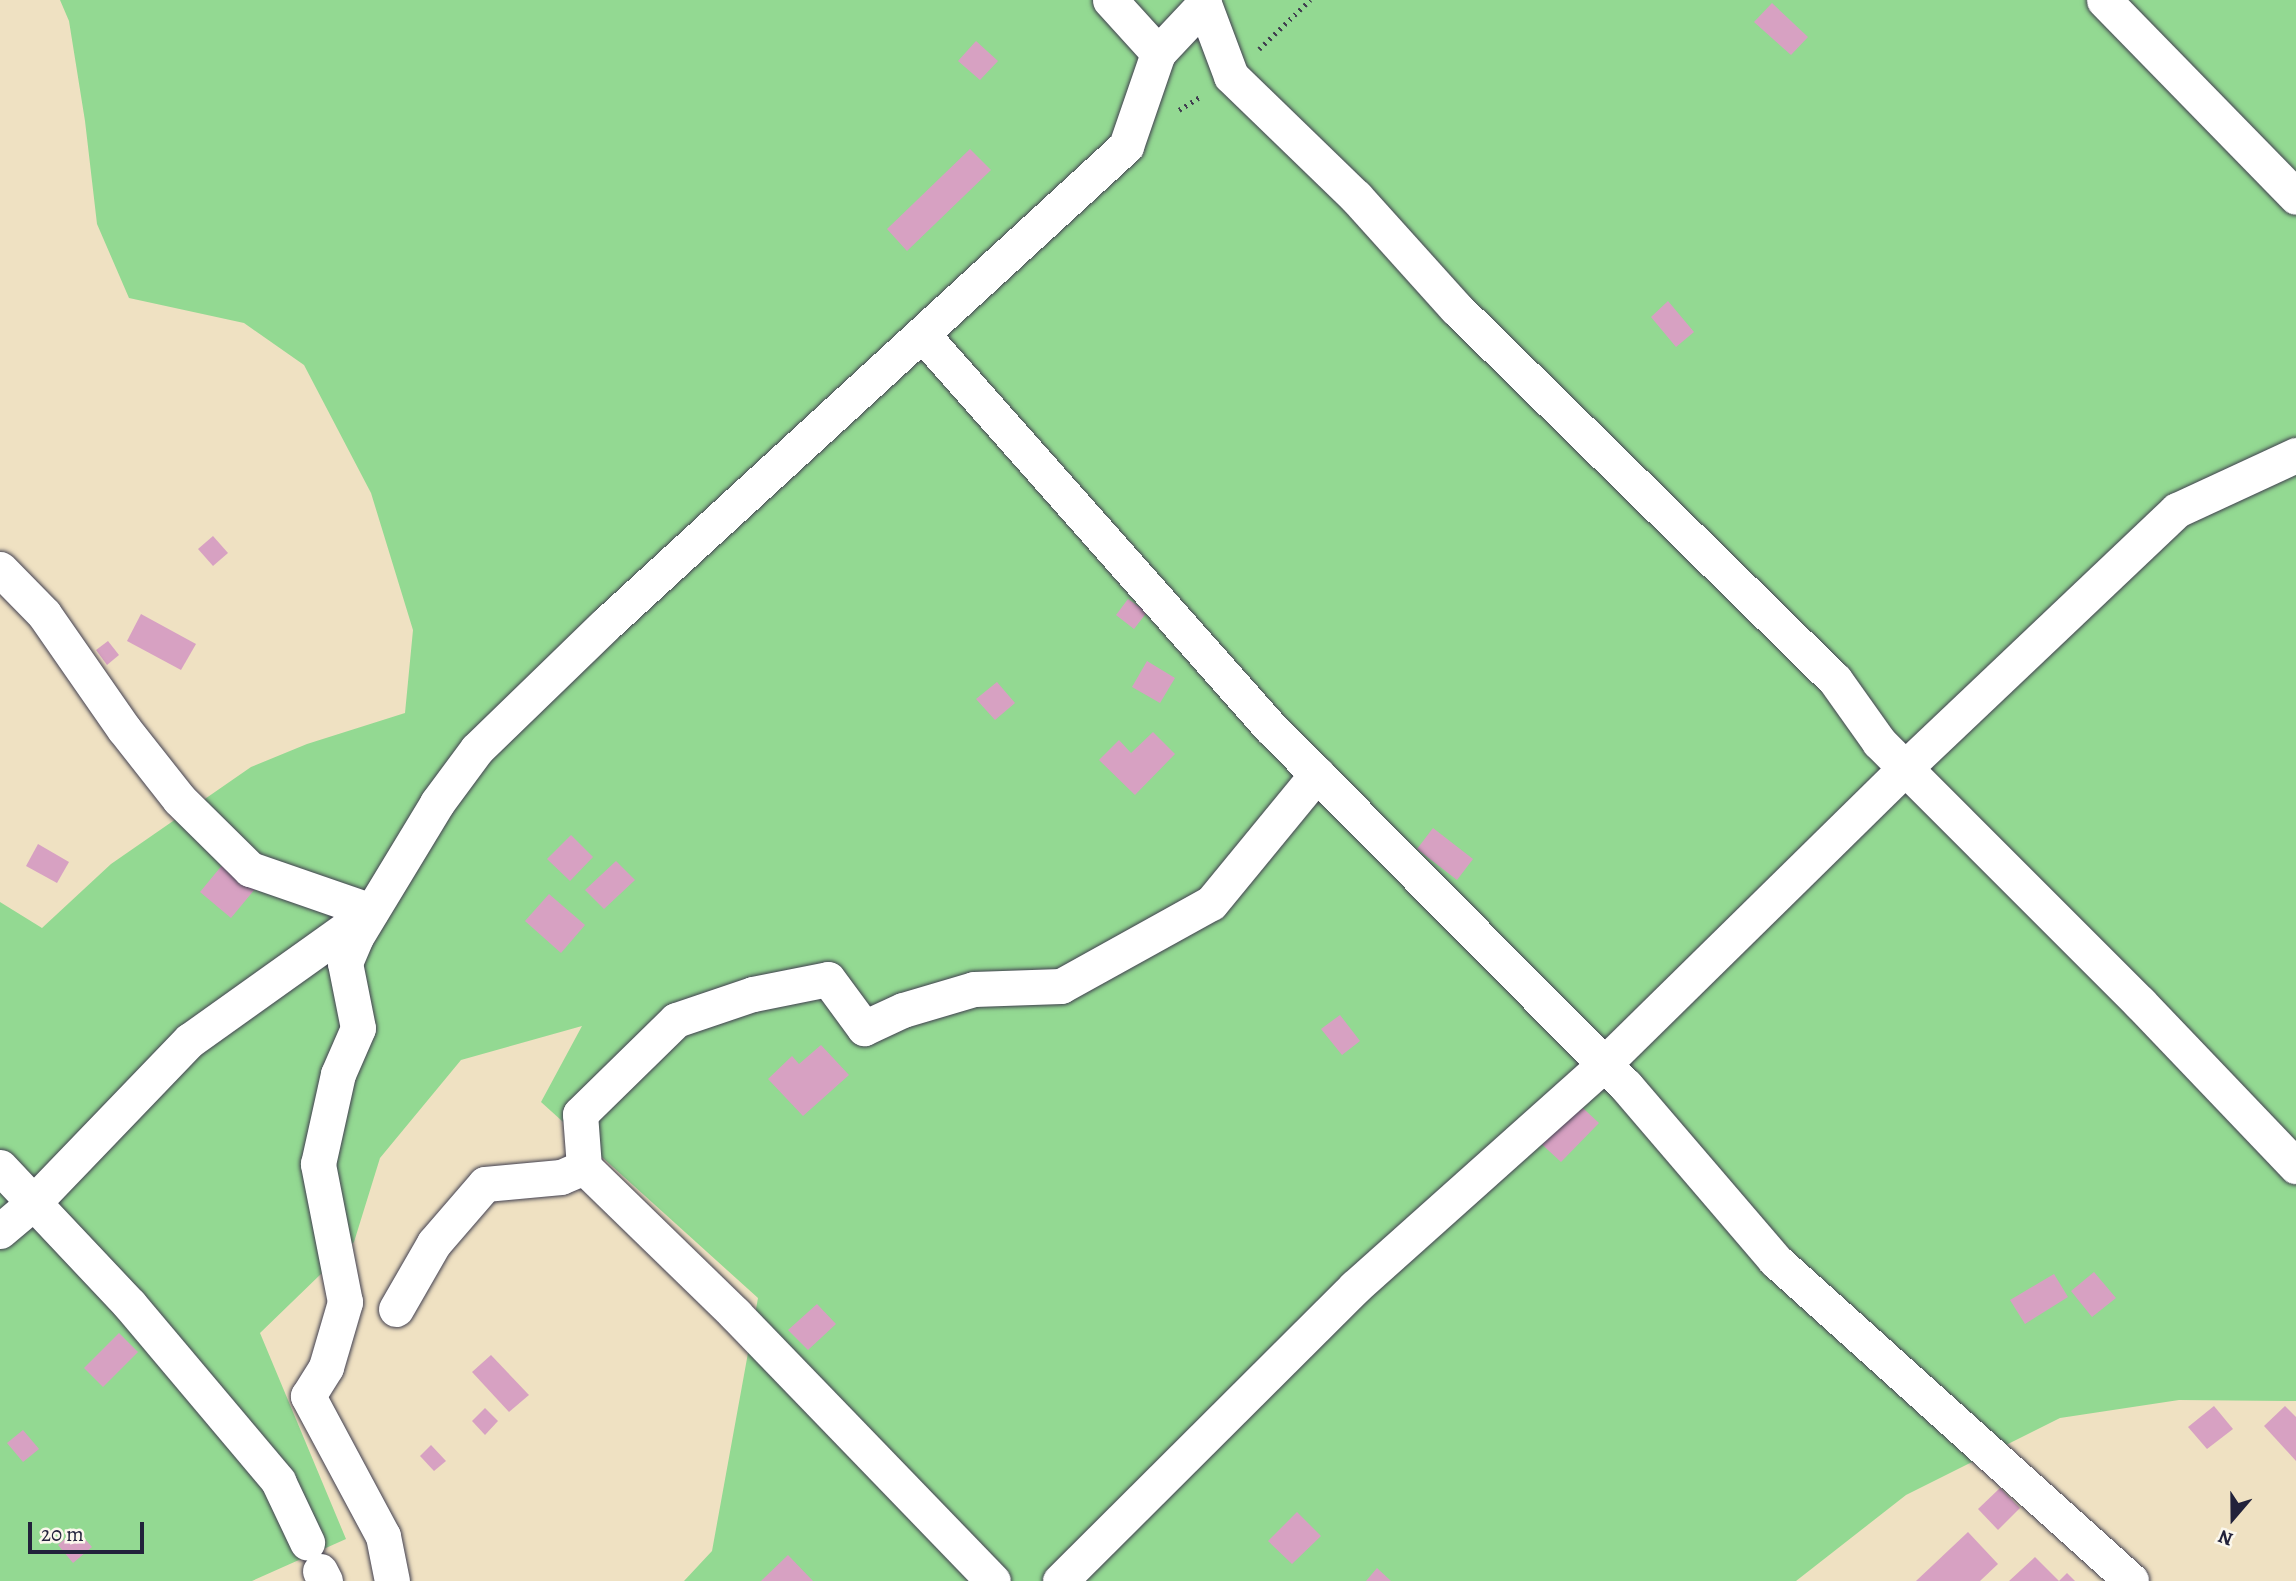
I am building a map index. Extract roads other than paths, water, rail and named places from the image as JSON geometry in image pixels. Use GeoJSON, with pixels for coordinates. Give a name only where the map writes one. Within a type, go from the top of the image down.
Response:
{"type":"FeatureCollection","features":[{"type":"Feature","properties":{"kind":"street"},"geometry":{"type":"LineString","coordinates":[[1110,0],[1158,52]]}},
{"type":"Feature","properties":{"kind":"street"},"geometry":{"type":"LineString","coordinates":[[2104,0],[2296,197]]}},
{"type":"Feature","properties":{"kind":"street"},"geometry":{"type":"LineString","coordinates":[[392,1581],[383,1536],[308,1396],[326,1367],[345,1302],[318,1164],[338,1074],[358,1028],[345,962],[371,911],[437,803],[477,749],[606,625],[1126,145],[1158,52],[1203,2],[1231,76],[1356,197],[1456,308],[1835,680],[1880,741],[2140,1003],[2296,1166]]}},
{"type":"Feature","properties":{"kind":"street"},"geometry":{"type":"LineString","coordinates":[[922,334],[1270,727],[1604,1064],[1775,1260],[2131,1581]]}},
{"type":"Feature","properties":{"kind":"street"},"geometry":{"type":"LineString","coordinates":[[1060,1581],[1355,1287],[1604,1064],[1906,767],[2177,510],[2296,455]]}},
{"type":"Feature","properties":{"kind":"street"},"geometry":{"type":"LineString","coordinates":[[0,569],[44,614],[124,729],[179,799],[250,869],[371,911]]}},
{"type":"Feature","properties":{"kind":"street"},"geometry":{"type":"LineString","coordinates":[[993,1581],[735,1314],[584,1167],[580,1114],[676,1020],[753,993],[828,979],[864,1028],[903,1010],[974,989],[1061,986],[1211,903],[1317,774]]}},
{"type":"Feature","properties":{"kind":"street"},"geometry":{"type":"LineString","coordinates":[[0,1231],[32,1204],[190,1040],[371,911]]}},
{"type":"Feature","properties":{"kind":"street"},"geometry":{"type":"LineString","coordinates":[[0,1167],[130,1305],[278,1481],[317,1565]]}},
{"type":"Feature","properties":{"kind":"street"},"geometry":{"type":"LineString","coordinates":[[396,1309],[434,1244],[485,1184],[561,1177],[584,1167]]}}]}
